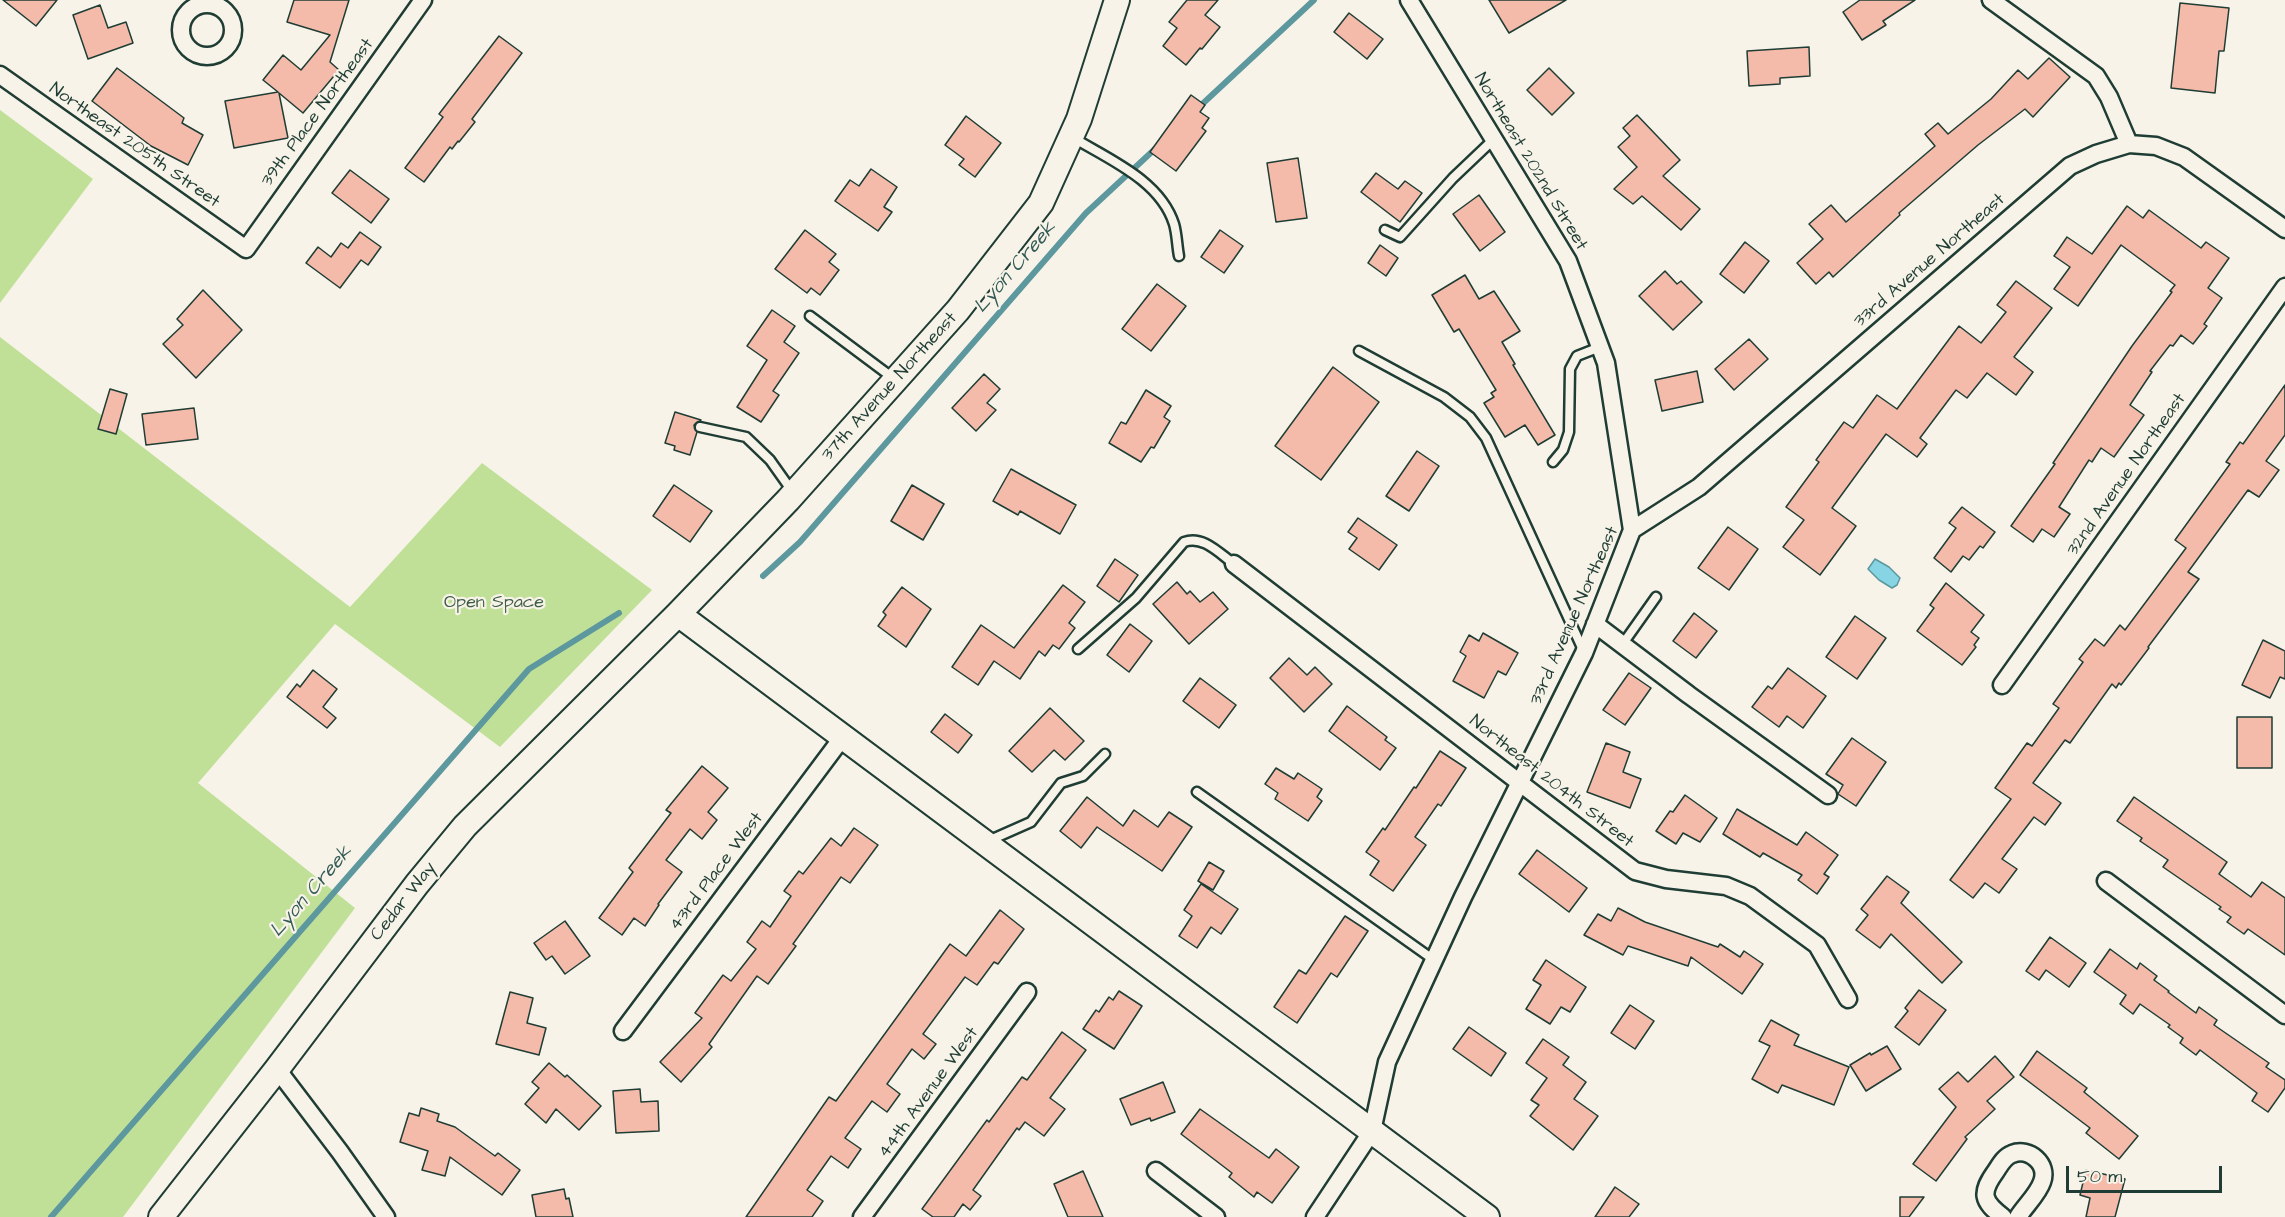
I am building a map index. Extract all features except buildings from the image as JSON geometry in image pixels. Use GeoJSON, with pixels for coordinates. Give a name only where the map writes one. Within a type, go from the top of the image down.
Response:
{"type":"FeatureCollection","features":[{"type":"Feature","properties":{"kind":"main road","name":"37th Avenue Northeast"},"geometry":{"type":"LineString","coordinates":[[678,614],[794,494],[958,310],[1041,203],[1079,119],[1117,0]]}},
{"type":"Feature","properties":{"kind":"main road"},"geometry":{"type":"LineString","coordinates":[[678,614],[1487,1217]]}},
{"type":"Feature","properties":{"kind":"main road","name":"Cedar Way"},"geometry":{"type":"LineString","coordinates":[[161,1217],[417,884],[465,826],[678,614]]}},
{"type":"Feature","properties":{"kind":"street","name":"39th Place Northeast"},"geometry":{"type":"LineString","coordinates":[[246,249],[423,0]]}},
{"type":"Feature","properties":{"kind":"street","name":"Northeast 202nd Street"},"geometry":{"type":"LineString","coordinates":[[1409,0],[1568,261],[1606,363],[1632,530]]}},
{"type":"Feature","properties":{"kind":"street"},"geometry":{"type":"LineString","coordinates":[[1991,0],[2096,76],[2109,97],[2129,144],[2156,146],[2184,157],[2285,229]]}},
{"type":"Feature","properties":{"kind":"street","name":"Northeast 205th Street"},"geometry":{"type":"LineString","coordinates":[[0,75],[246,249]]}},
{"type":"Feature","properties":{"kind":"street","name":"33rd Avenue Northeast"},"geometry":{"type":"LineString","coordinates":[[1372,1131],[1388,1062],[1519,782],[1584,653],[1632,530],[1699,487],[2070,166],[2096,154],[2129,144]]}},
{"type":"Feature","properties":{"kind":"street","name":"32nd Avenue Northeast"},"geometry":{"type":"LineString","coordinates":[[2002,685],[2285,287]]}},
{"type":"Feature","properties":{"kind":"street","name":"Northeast 204th Street"},"geometry":{"type":"LineString","coordinates":[[1234,564],[1635,871],[1666,879],[1726,886],[1750,896],[1817,945],[1848,999]]}},
{"type":"Feature","properties":{"kind":"street"},"geometry":{"type":"LineString","coordinates":[[1595,624],[1828,795]]}},
{"type":"Feature","properties":{"kind":"street","name":"43rd Place West"},"geometry":{"type":"LineString","coordinates":[[623,1030],[842,738]]}},
{"type":"Feature","properties":{"kind":"street"},"geometry":{"type":"LineString","coordinates":[[2106,881],[2285,1015]]}},
{"type":"Feature","properties":{"kind":"street","name":"44th Avenue West"},"geometry":{"type":"LineString","coordinates":[[862,1217],[1027,992]]}},
{"type":"Feature","properties":{"kind":"street"},"geometry":{"type":"LineString","coordinates":[[277,1069],[386,1217]]}},
{"type":"Feature","properties":{"kind":"street"},"geometry":{"type":"LineString","coordinates":[[1315,1217],[1372,1131]]}},
{"type":"Feature","properties":{"kind":"street"},"geometry":{"type":"LineString","coordinates":[[2003,1217],[1989,1206],[1985,1187],[2006,1158],[2027,1153],[2039,1162],[2043,1176],[2042,1184],[2018,1217]]}},
{"type":"Feature","properties":{"kind":"street"},"geometry":{"type":"LineString","coordinates":[[1156,1171],[1216,1217]]}},
{"type":"Feature","properties":{"kind":"lane"},"geometry":{"type":"LineString","coordinates":[[1071,137],[1143,182],[1160,198],[1174,223],[1179,256]]}},
{"type":"Feature","properties":{"kind":"lane"},"geometry":{"type":"LineString","coordinates":[[1385,230],[1400,237],[1453,178],[1494,139]]}},
{"type":"Feature","properties":{"kind":"lane"},"geometry":{"type":"LineString","coordinates":[[810,316],[895,381]]}},
{"type":"Feature","properties":{"kind":"lane"},"geometry":{"type":"LineString","coordinates":[[1553,462],[1563,450],[1569,432],[1570,369],[1577,356],[1600,347]]}},
{"type":"Feature","properties":{"kind":"lane"},"geometry":{"type":"LineString","coordinates":[[1359,351],[1444,397],[1470,417],[1486,438],[1584,653]]}},
{"type":"Feature","properties":{"kind":"lane"},"geometry":{"type":"LineString","coordinates":[[700,427],[746,437],[770,460],[794,494]]}},
{"type":"Feature","properties":{"kind":"lane"},"geometry":{"type":"LineString","coordinates":[[1078,649],[1136,598],[1184,542],[1192,539],[1201,540],[1234,564]]}},
{"type":"Feature","properties":{"kind":"lane"},"geometry":{"type":"LineString","coordinates":[[1622,645],[1656,597]]}},
{"type":"Feature","properties":{"kind":"lane"},"geometry":{"type":"LineString","coordinates":[[985,842],[1031,822],[1061,783],[1083,776],[1105,754]]}},
{"type":"Feature","properties":{"kind":"lane"},"geometry":{"type":"LineString","coordinates":[[1197,792],[1434,960]]}},
{"type":"Feature","properties":{"kind":"green space"},"geometry":{"type":"Polygon","coordinates":[[[0,110],[93,179],[0,303],[0,110]]]}},
{"type":"Feature","properties":{"kind":"green space","name":"Open Space"},"geometry":{"type":"Polygon","coordinates":[[[0,337],[350,607],[482,463],[652,590],[500,747],[335,624],[198,783],[355,908],[123,1217],[0,1217],[0,337]]]}},
{"type":"Feature","properties":{"kind":"water"},"geometry":{"type":"Polygon","coordinates":[[[1875,559],[1889,567],[1900,578],[1897,585],[1892,588],[1868,569],[1875,559]]]}},
{"type":"Feature","properties":{"kind":"waterway","name":"Lyon Creek"},"geometry":{"type":"LineString","coordinates":[[1198,108],[1314,0]]}},
{"type":"Feature","properties":{"kind":"waterway","name":"Lyon Creek"},"geometry":{"type":"LineString","coordinates":[[763,576],[800,542],[1086,213],[1156,148]]}},
{"type":"Feature","properties":{"kind":"waterway","name":"Lyon Creek"},"geometry":{"type":"LineString","coordinates":[[51,1217],[529,669],[619,613]]}}]}
